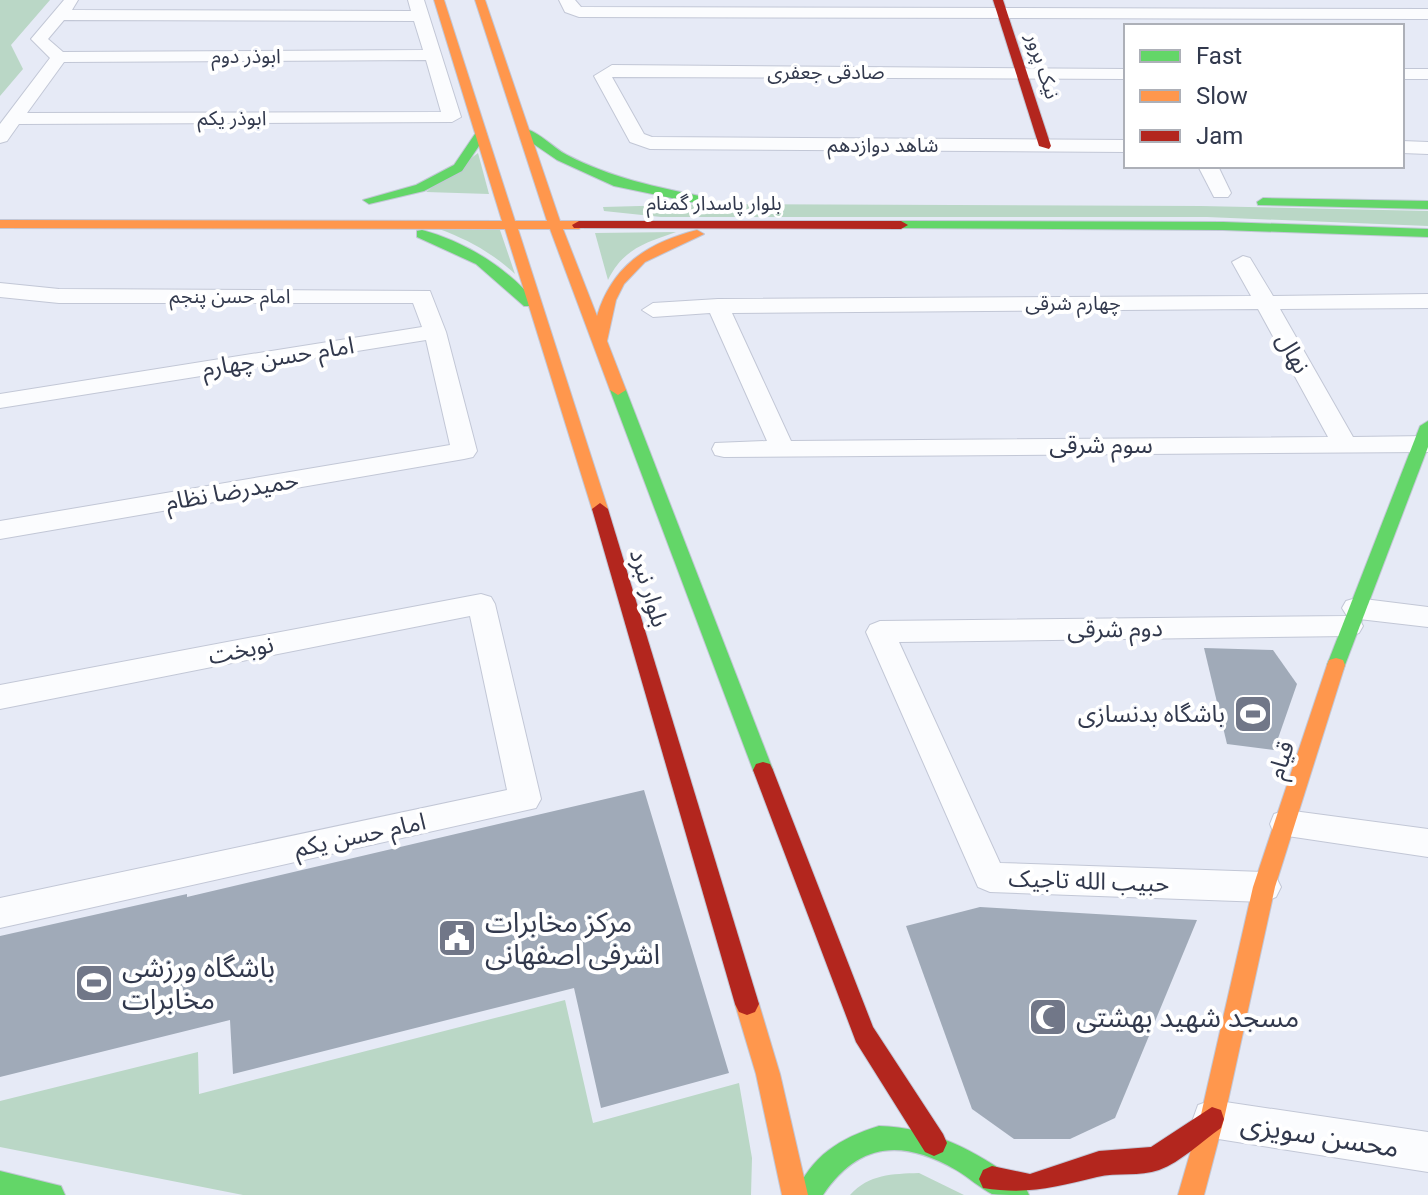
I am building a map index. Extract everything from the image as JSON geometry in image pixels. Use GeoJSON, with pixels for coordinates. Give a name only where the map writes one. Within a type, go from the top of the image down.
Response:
{"type":"FeatureCollection","features":[{"type":"Feature","properties":{"kind":"main road","name":"بلوار نبرد"},"geometry":{"type":"LineString","coordinates":[[439,0],[481,134],[524,200],[555,225],[864,1034],[934,1143]]}},
{"type":"Feature","properties":{"kind":"main road","name":"بلوار نبرد"},"geometry":{"type":"LineString","coordinates":[[480,0],[523,131],[524,200],[509,224],[621,576],[764,1058],[795,1195]]}},
{"type":"Feature","properties":{"kind":"main road","name":"نیک پرور"},"geometry":{"type":"LineString","coordinates":[[1000,6],[1045,146]]}},
{"type":"Feature","properties":{"kind":"main road","name":"بلوار پاسدار گمنام"},"geometry":{"type":"LineString","coordinates":[[523,131],[561,157],[618,183],[713,201],[609,201]]}},
{"type":"Feature","properties":{"kind":"main road"},"geometry":{"type":"LineString","coordinates":[[443,200],[361,200],[420,188],[458,168],[481,134]]}},
{"type":"Feature","properties":{"kind":"main road"},"geometry":{"type":"LineString","coordinates":[[1202,201],[1428,205]]}},
{"type":"Feature","properties":{"kind":"main road","name":"بلوار پاسدار گمنام"},"geometry":{"type":"LineString","coordinates":[[0,224],[1223,226],[1428,233]]}},
{"type":"Feature","properties":{"kind":"main road"},"geometry":{"type":"LineString","coordinates":[[381,224],[466,248],[501,271],[537,312]]}},
{"type":"Feature","properties":{"kind":"main road"},"geometry":{"type":"LineString","coordinates":[[599,343],[603,308],[631,262],[654,248],[683,237],[737,225]]}},
{"type":"Feature","properties":{"kind":"main road","name":"قیام"},"geometry":{"type":"LineString","coordinates":[[1191,1195],[1212,1119],[1264,887],[1352,617],[1425,437]]}},
{"type":"Feature","properties":{"kind":"main road"},"geometry":{"type":"LineString","coordinates":[[992,1179],[1030,1187],[1099,1164],[1155,1159],[1212,1119]]}},
{"type":"Feature","properties":{"kind":"main road"},"geometry":{"type":"LineString","coordinates":[[808,1195],[813,1183],[836,1157],[866,1141],[900,1136],[934,1143],[1016,1195]]}},
{"type":"Feature","properties":{"kind":"main road"},"geometry":{"type":"LineString","coordinates":[[0,1184],[52,1195]]}},
{"type":"Feature","properties":{"kind":"street"},"geometry":{"type":"LineString","coordinates":[[0,137],[59,57],[39,39],[72,0]]}},
{"type":"Feature","properties":{"kind":"street"},"geometry":{"type":"LineString","coordinates":[[570,6],[1000,6],[1129,13],[1428,14]]}},
{"type":"Feature","properties":{"kind":"street"},"geometry":{"type":"LineString","coordinates":[[60,15],[419,8],[433,55]]}},
{"type":"Feature","properties":{"kind":"street","name":"ابوذر دوم"},"geometry":{"type":"LineString","coordinates":[[59,57],[433,55]]}},
{"type":"Feature","properties":{"kind":"street","name":"ابوذر یکم"},"geometry":{"type":"LineString","coordinates":[[13,119],[452,117],[433,55]]}},
{"type":"Feature","properties":{"kind":"street","name":"صادقی جعفری"},"geometry":{"type":"LineString","coordinates":[[640,141],[604,73],[628,70],[1124,74]]}},
{"type":"Feature","properties":{"kind":"street"},"geometry":{"type":"LineString","coordinates":[[1404,74],[1428,74]]}},
{"type":"Feature","properties":{"kind":"street","name":"شاهد دوازدهم"},"geometry":{"type":"LineString","coordinates":[[640,141],[1124,146]]}},
{"type":"Feature","properties":{"kind":"street"},"geometry":{"type":"LineString","coordinates":[[1404,147],[1428,148]]}},
{"type":"Feature","properties":{"kind":"street"},"geometry":{"type":"LineString","coordinates":[[1209,168],[1221,193]]}},
{"type":"Feature","properties":{"kind":"street","name":"نهال"},"geometry":{"type":"LineString","coordinates":[[1243,262],[1344,443]]}},
{"type":"Feature","properties":{"kind":"street","name":"امام حسن پنجم"},"geometry":{"type":"LineString","coordinates":[[0,290],[59,296],[422,296],[435,332]]}},
{"type":"Feature","properties":{"kind":"street","name":"چهارم شرقی"},"geometry":{"type":"LineString","coordinates":[[653,310],[718,306],[1428,301]]}},
{"type":"Feature","properties":{"kind":"street"},"geometry":{"type":"LineString","coordinates":[[718,306],[782,447]]}},
{"type":"Feature","properties":{"kind":"street","name":"امام حسن چهارم"},"geometry":{"type":"LineString","coordinates":[[0,401],[435,332]]}},
{"type":"Feature","properties":{"kind":"street","name":"حمیدرضا نظام"},"geometry":{"type":"LineString","coordinates":[[0,530],[464,451],[435,332]]}},
{"type":"Feature","properties":{"kind":"street","name":"سوم شرقی"},"geometry":{"type":"LineString","coordinates":[[724,449],[1344,443],[1425,437]]}},
{"type":"Feature","properties":{"kind":"street","name":"نوبخت"},"geometry":{"type":"LineString","coordinates":[[0,697],[481,604]]}},
{"type":"Feature","properties":{"kind":"street","name":"امام حسن یکم"},"geometry":{"type":"LineString","coordinates":[[0,913],[525,799],[481,604]]}},
{"type":"Feature","properties":{"kind":"street","name":"دوم شرقی"},"geometry":{"type":"LineString","coordinates":[[880,632],[1428,617]]}},
{"type":"Feature","properties":{"kind":"street","name":"حبیب الله تاجیک"},"geometry":{"type":"LineString","coordinates":[[880,632],[990,877],[1264,887]]}},
{"type":"Feature","properties":{"kind":"street"},"geometry":{"type":"LineString","coordinates":[[1286,824],[1428,843]]}},
{"type":"Feature","properties":{"kind":"street","name":"محسن سویزی"},"geometry":{"type":"LineString","coordinates":[[1212,1119],[1428,1152]]}},
{"type":"Feature","properties":{"kind":"green space"},"geometry":{"type":"Polygon","coordinates":[[[0,0],[50,0],[11,45],[23,69],[0,96],[0,0]]]}},
{"type":"Feature","properties":{"kind":"green space"},"geometry":{"type":"Polygon","coordinates":[[[478,153],[489,194],[426,192],[478,153]]]}},
{"type":"Feature","properties":{"kind":"green space"},"geometry":{"type":"Polygon","coordinates":[[[713,204],[1201,206],[1428,211],[1428,226],[1207,217],[661,217],[604,211],[603,207],[713,204]]]}},
{"type":"Feature","properties":{"kind":"green space"},"geometry":{"type":"Polygon","coordinates":[[[439,229],[500,230],[515,274],[480,248],[439,229]]]}},
{"type":"Feature","properties":{"kind":"green space"},"geometry":{"type":"Polygon","coordinates":[[[676,232],[628,254],[608,280],[595,233],[676,232]]]}},
{"type":"Feature","properties":{"kind":"green space"},"geometry":{"type":"Polygon","coordinates":[[[565,1000],[593,1123],[739,1083],[752,1158],[751,1195],[243,1195],[0,1147],[0,1101],[198,1052],[199,1094],[565,1000]]]}},
{"type":"Feature","properties":{"kind":"green space"},"geometry":{"type":"Polygon","coordinates":[[[919,1173],[964,1195],[850,1195],[873,1179],[919,1173]]]}},
{"type":"Feature","properties":{"kind":"building","name":"باشگاه بدنسازی"},"geometry":{"type":"Polygon","coordinates":[[[1204,648],[1273,650],[1297,684],[1274,750],[1227,744],[1204,648]]]}},
{"type":"Feature","properties":{"kind":"building","name":"مرکز مخابرات اشرفی اصفهانی"},"geometry":{"type":"Polygon","coordinates":[[[644,790],[729,1073],[601,1108],[574,988],[233,1074],[230,1020],[0,1077],[0,936],[187,894],[187,897],[644,790]]]}},
{"type":"Feature","properties":{"kind":"building","name":"مسجد شهید بهشتی"},"geometry":{"type":"Polygon","coordinates":[[[980,907],[1197,920],[1115,1118],[1070,1139],[1014,1139],[972,1109],[906,926],[980,907]]]}},
{"type":"Feature","properties":{"kind":"traffic: fast"},"geometry":{"type":"LineString","coordinates":[[523,131],[561,157],[618,183],[705,201]]}},
{"type":"Feature","properties":{"kind":"traffic: fast"},"geometry":{"type":"LineString","coordinates":[[369,200],[420,188],[458,168],[481,134]]}},
{"type":"Feature","properties":{"kind":"traffic: fast"},"geometry":{"type":"LineString","coordinates":[[1263,202],[1428,205]]}},
{"type":"Feature","properties":{"kind":"traffic: fast"},"geometry":{"type":"LineString","coordinates":[[901,225],[1223,226],[1428,233]]}},
{"type":"Feature","properties":{"kind":"traffic: fast"},"geometry":{"type":"LineString","coordinates":[[422,234],[480,261],[529,303]]}},
{"type":"Feature","properties":{"kind":"traffic: fast"},"geometry":{"type":"LineString","coordinates":[[618,390],[763,770]]}},
{"type":"Feature","properties":{"kind":"traffic: fast"},"geometry":{"type":"LineString","coordinates":[[1336,665],[1428,426]]}},
{"type":"Feature","properties":{"kind":"traffic: fast"},"geometry":{"type":"LineString","coordinates":[[808,1195],[829,1165],[853,1146],[879,1138],[906,1139],[935,1147],[963,1160],[1016,1195]]}},
{"type":"Feature","properties":{"kind":"traffic: fast"},"geometry":{"type":"LineString","coordinates":[[0,1184],[52,1195]]}},
{"type":"Feature","properties":{"kind":"traffic: slow"},"geometry":{"type":"LineString","coordinates":[[439,0],[600,509]]}},
{"type":"Feature","properties":{"kind":"traffic: slow"},"geometry":{"type":"LineString","coordinates":[[480,0],[546,201],[618,390]]}},
{"type":"Feature","properties":{"kind":"traffic: slow"},"geometry":{"type":"LineString","coordinates":[[0,224],[579,225]]}},
{"type":"Feature","properties":{"kind":"traffic: slow"},"geometry":{"type":"LineString","coordinates":[[599,343],[609,300],[627,270],[656,249],[697,234]]}},
{"type":"Feature","properties":{"kind":"traffic: slow"},"geometry":{"type":"LineString","coordinates":[[1191,1195],[1212,1119],[1264,887],[1336,665]]}},
{"type":"Feature","properties":{"kind":"traffic: slow"},"geometry":{"type":"LineString","coordinates":[[747,1004],[768,1074],[795,1195]]}},
{"type":"Feature","properties":{"kind":"traffic: jam"},"geometry":{"type":"LineString","coordinates":[[998,0],[1045,146]]}},
{"type":"Feature","properties":{"kind":"traffic: jam"},"geometry":{"type":"LineString","coordinates":[[579,225],[901,225]]}},
{"type":"Feature","properties":{"kind":"traffic: jam"},"geometry":{"type":"LineString","coordinates":[[600,509],[747,1004]]}},
{"type":"Feature","properties":{"kind":"traffic: jam"},"geometry":{"type":"LineString","coordinates":[[763,770],[864,1034],[934,1143]]}},
{"type":"Feature","properties":{"kind":"traffic: jam"},"geometry":{"type":"LineString","coordinates":[[992,1179],[1030,1187],[1099,1164],[1155,1159],[1212,1119]]}},
{"type":"Feature","properties":{"kind":"place","name":"باشگاه بدنسازی"},"geometry":{"type":"Point","coordinates":[1253,714]}},
{"type":"Feature","properties":{"kind":"place","name":"مرکز مخابرات اشرفی اصفهانی"},"geometry":{"type":"Point","coordinates":[457,938]}},
{"type":"Feature","properties":{"kind":"place","name":"باشگاه ورزشی مخابرات"},"geometry":{"type":"Point","coordinates":[94,983]}},
{"type":"Feature","properties":{"kind":"place","name":"مسجد شهید بهشتی"},"geometry":{"type":"Point","coordinates":[1048,1017]}}]}
